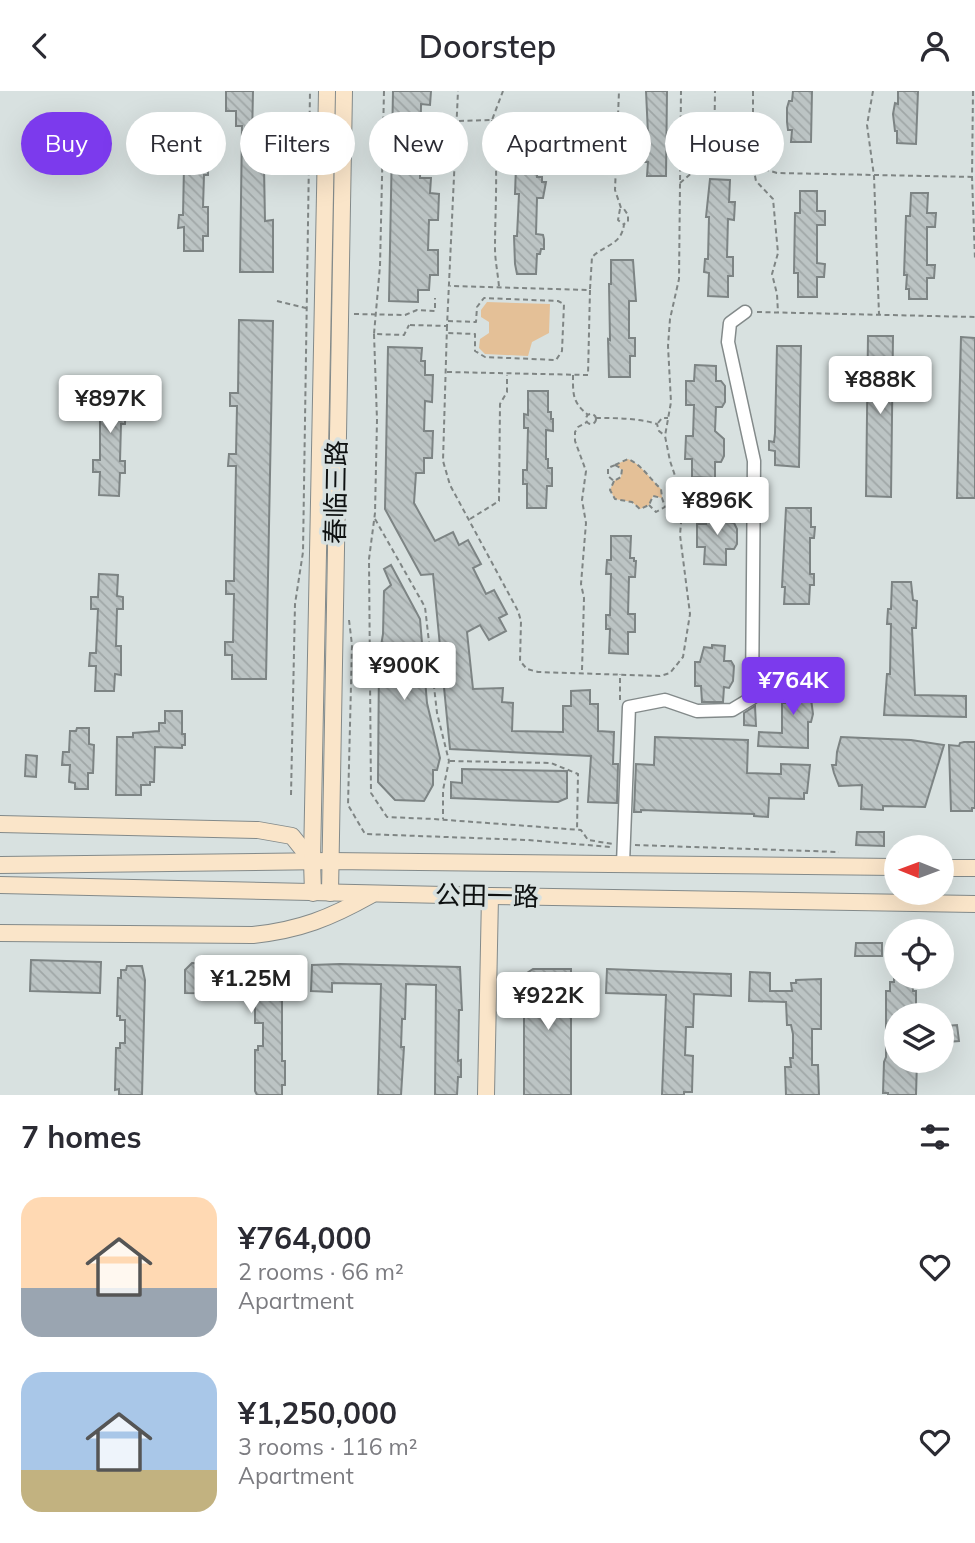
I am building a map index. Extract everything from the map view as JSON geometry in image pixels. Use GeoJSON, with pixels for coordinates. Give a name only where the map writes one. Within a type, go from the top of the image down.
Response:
{"type":"FeatureCollection","features":[{"type":"Feature","properties":{"kind":"street","name":"春临三路"},"geometry":{"type":"LineString","coordinates":[[321,893],[312,861],[327,91]]}},
{"type":"Feature","properties":{"kind":"street","name":"春临三路"},"geometry":{"type":"LineString","coordinates":[[321,893],[330,861],[344,91]]}},
{"type":"Feature","properties":{"kind":"street"},"geometry":{"type":"LineString","coordinates":[[624,851],[629,707],[665,700],[697,711],[732,710],[752,698],[754,461],[728,342],[730,323],[745,312]]}},
{"type":"Feature","properties":{"kind":"street"},"geometry":{"type":"LineString","coordinates":[[0,824],[258,830],[292,836],[312,861]]}},
{"type":"Feature","properties":{"kind":"street","name":"公田一路"},"geometry":{"type":"LineString","coordinates":[[0,865],[330,861],[624,851],[884,866]]}},
{"type":"Feature","properties":{"kind":"street"},"geometry":{"type":"LineString","coordinates":[[954,868],[975,868]]}},
{"type":"Feature","properties":{"kind":"street","name":"公田一路"},"geometry":{"type":"LineString","coordinates":[[0,885],[489,897],[975,904]]}},
{"type":"Feature","properties":{"kind":"street"},"geometry":{"type":"LineString","coordinates":[[0,933],[253,935],[283,932],[333,916],[373,894]]}},
{"type":"Feature","properties":{"kind":"street"},"geometry":{"type":"LineString","coordinates":[[486,1095],[489,897]]}},
{"type":"Feature","properties":{"kind":"path"},"geometry":{"type":"LineString","coordinates":[[291,795],[295,604],[303,552],[310,91]]}},
{"type":"Feature","properties":{"kind":"path"},"geometry":{"type":"LineString","coordinates":[[384,91],[380,266],[374,334],[377,420],[374,518],[369,559],[371,793],[387,817],[581,830],[588,840],[624,851]]}},
{"type":"Feature","properties":{"kind":"path"},"geometry":{"type":"LineString","coordinates":[[458,91],[458,112]]}},
{"type":"Feature","properties":{"kind":"path"},"geometry":{"type":"LineString","coordinates":[[495,112],[503,91]]}},
{"type":"Feature","properties":{"kind":"path"},"geometry":{"type":"LineString","coordinates":[[446,372],[588,375],[592,257],[599,250],[615,244],[628,222],[628,215],[625,209],[621,208],[615,190],[619,91]]}},
{"type":"Feature","properties":{"kind":"path"},"geometry":{"type":"LineString","coordinates":[[681,91],[681,112]]}},
{"type":"Feature","properties":{"kind":"path"},"geometry":{"type":"LineString","coordinates":[[715,91],[715,112]]}},
{"type":"Feature","properties":{"kind":"path"},"geometry":{"type":"LineString","coordinates":[[753,91],[753,112]]}},
{"type":"Feature","properties":{"kind":"path"},"geometry":{"type":"LineString","coordinates":[[873,91],[867,125],[874,176],[879,315]]}},
{"type":"Feature","properties":{"kind":"path"},"geometry":{"type":"LineString","coordinates":[[973,91],[975,258]]}},
{"type":"Feature","properties":{"kind":"path"},"geometry":{"type":"LineString","coordinates":[[784,173],[973,177]]}},
{"type":"Feature","properties":{"kind":"path"},"geometry":{"type":"LineString","coordinates":[[455,175],[443,461],[450,485],[518,611],[521,621],[520,661],[527,669],[538,672],[660,675],[670,673],[683,657],[690,614],[680,535],[683,499],[665,436],[671,403],[668,346],[670,319],[679,279],[680,175]]}},
{"type":"Feature","properties":{"kind":"path"},"geometry":{"type":"LineString","coordinates":[[496,175],[495,247],[499,288]]}},
{"type":"Feature","properties":{"kind":"path"},"geometry":{"type":"LineString","coordinates":[[680,184],[690,175]]}},
{"type":"Feature","properties":{"kind":"path"},"geometry":{"type":"LineString","coordinates":[[755,175],[756,181],[773,199],[778,253],[772,274],[778,313]]}},
{"type":"Feature","properties":{"kind":"path"},"geometry":{"type":"LineString","coordinates":[[621,208],[618,220],[624,225]]}},
{"type":"Feature","properties":{"kind":"path"},"geometry":{"type":"LineString","coordinates":[[450,286],[590,290]]}},
{"type":"Feature","properties":{"kind":"path"},"geometry":{"type":"LineString","coordinates":[[405,315],[418,310],[435,311],[435,298]]}},
{"type":"Feature","properties":{"kind":"path"},"geometry":{"type":"LineString","coordinates":[[447,333],[475,334],[475,351],[485,358],[556,359],[562,351],[564,304],[558,301],[484,298],[477,307],[476,322],[448,321]]}},
{"type":"Feature","properties":{"kind":"path"},"geometry":{"type":"LineString","coordinates":[[745,312],[975,317]]}},
{"type":"Feature","properties":{"kind":"path"},"geometry":{"type":"LineString","coordinates":[[374,334],[404,335],[409,325],[447,326]]}},
{"type":"Feature","properties":{"kind":"path"},"geometry":{"type":"LineString","coordinates":[[469,520],[499,501],[500,404],[507,392],[507,373]]}},
{"type":"Feature","properties":{"kind":"path"},"geometry":{"type":"LineString","coordinates":[[573,374],[573,391],[577,406],[587,415],[657,424]]}},
{"type":"Feature","properties":{"kind":"path"},"geometry":{"type":"LineString","coordinates":[[587,415],[587,422]]}},
{"type":"Feature","properties":{"kind":"path"},"geometry":{"type":"LineString","coordinates":[[582,672],[584,598],[581,584],[586,523],[582,500],[586,471],[575,441],[575,432],[578,426],[587,422],[593,424],[597,421],[596,418]]}},
{"type":"Feature","properties":{"kind":"path"},"geometry":{"type":"LineString","coordinates":[[657,424],[662,418],[668,418]]}},
{"type":"Feature","properties":{"kind":"path"},"geometry":{"type":"LineString","coordinates":[[657,424],[659,431],[665,436]]}},
{"type":"Feature","properties":{"kind":"path"},"geometry":{"type":"LineString","coordinates":[[614,481],[608,476],[608,468],[628,459],[638,463],[661,489],[665,507],[656,512],[649,505]]}},
{"type":"Feature","properties":{"kind":"path"},"geometry":{"type":"LineString","coordinates":[[615,465],[622,469],[621,477],[614,481],[610,490],[615,499],[632,502],[640,509],[649,505],[653,496],[662,498]]}},
{"type":"Feature","properties":{"kind":"path"},"geometry":{"type":"LineString","coordinates":[[374,518],[425,607],[438,713],[449,761],[443,790],[443,819]]}},
{"type":"Feature","properties":{"kind":"path"},"geometry":{"type":"LineString","coordinates":[[349,620],[352,645],[348,805],[365,834],[528,840],[624,851],[840,852]]}},
{"type":"Feature","properties":{"kind":"path"},"geometry":{"type":"LineString","coordinates":[[620,673],[620,707]]}},
{"type":"Feature","properties":{"kind":"path"},"geometry":{"type":"LineString","coordinates":[[449,761],[551,763],[578,774],[577,830]]}},
{"type":"Feature","properties":{"kind":"shaded area"},"geometry":{"type":"Polygon","coordinates":[[[487,302],[550,304],[549,333],[532,342],[528,356],[485,354],[479,348],[480,339],[489,333],[489,322],[481,317],[481,310],[487,302]]]}},
{"type":"Feature","properties":{"kind":"shaded area"},"geometry":{"type":"Polygon","coordinates":[[[628,459],[642,468],[661,489],[662,498],[653,496],[649,505],[640,509],[632,502],[615,499],[610,490],[614,481],[621,477],[622,470],[615,465],[628,459]]]}},
{"type":"Feature","properties":{"kind":"building"},"geometry":{"type":"Polygon","coordinates":[[[226,91],[253,91],[253,112],[240,112],[240,126],[236,126],[236,111],[226,111],[226,91]]]}},
{"type":"Feature","properties":{"kind":"building"},"geometry":{"type":"Polygon","coordinates":[[[393,91],[431,91],[430,105],[421,104],[421,112],[393,112],[393,91]]]}},
{"type":"Feature","properties":{"kind":"building"},"geometry":{"type":"Polygon","coordinates":[[[646,91],[667,91],[666,176],[647,176],[651,175],[651,112],[647,112],[646,91]]]}},
{"type":"Feature","properties":{"kind":"building"},"geometry":{"type":"Polygon","coordinates":[[[793,91],[812,91],[811,142],[791,142],[792,130],[788,130],[787,108],[789,101],[792,101],[793,91]]]}},
{"type":"Feature","properties":{"kind":"building"},"geometry":{"type":"Polygon","coordinates":[[[898,91],[918,91],[916,144],[897,143],[893,114],[895,103],[898,104],[898,91]]]}},
{"type":"Feature","properties":{"kind":"building"},"geometry":{"type":"Polygon","coordinates":[[[184,175],[204,175],[203,207],[208,207],[208,236],[203,236],[203,251],[184,251],[184,227],[178,228],[179,215],[183,215],[184,175]]]}},
{"type":"Feature","properties":{"kind":"building"},"geometry":{"type":"Polygon","coordinates":[[[241,175],[264,175],[265,221],[273,220],[273,272],[240,272],[241,175]]]}},
{"type":"Feature","properties":{"kind":"building"},"geometry":{"type":"Polygon","coordinates":[[[391,175],[420,175],[420,178],[431,178],[430,193],[439,194],[438,220],[429,220],[428,250],[438,250],[438,275],[430,275],[429,290],[418,290],[418,302],[389,301],[391,175]]]}},
{"type":"Feature","properties":{"kind":"building"},"geometry":{"type":"Polygon","coordinates":[[[516,175],[537,175],[542,177],[542,182],[546,182],[543,198],[537,198],[536,234],[543,235],[544,249],[537,254],[536,274],[517,274],[514,236],[517,236],[519,194],[515,194],[516,175]]]}},
{"type":"Feature","properties":{"kind":"building"},"geometry":{"type":"Polygon","coordinates":[[[710,179],[730,180],[729,202],[735,202],[734,220],[728,219],[727,257],[733,257],[733,276],[728,276],[728,297],[708,296],[709,273],[704,272],[705,259],[708,259],[709,217],[706,217],[710,179]]]}},
{"type":"Feature","properties":{"kind":"building"},"geometry":{"type":"Polygon","coordinates":[[[800,191],[817,191],[817,211],[825,211],[825,225],[817,225],[817,263],[825,264],[824,277],[817,277],[817,297],[798,297],[798,273],[794,273],[795,213],[800,213],[800,191]]]}},
{"type":"Feature","properties":{"kind":"building"},"geometry":{"type":"Polygon","coordinates":[[[911,193],[928,193],[927,213],[936,213],[935,227],[927,227],[927,265],[935,265],[934,278],[927,278],[927,299],[909,299],[909,289],[906,289],[906,216],[910,216],[911,193]]]}},
{"type":"Feature","properties":{"kind":"building"},"geometry":{"type":"Polygon","coordinates":[[[611,260],[633,260],[636,301],[629,301],[629,338],[635,338],[635,356],[630,356],[630,377],[609,377],[611,260]]]}},
{"type":"Feature","properties":{"kind":"building"},"geometry":{"type":"Polygon","coordinates":[[[239,320],[273,321],[266,679],[232,679],[232,655],[225,655],[225,642],[233,642],[234,594],[226,594],[226,581],[234,581],[236,466],[228,466],[229,454],[236,454],[237,406],[230,406],[230,393],[238,393],[239,320]]]}},
{"type":"Feature","properties":{"kind":"building"},"geometry":{"type":"Polygon","coordinates":[[[868,336],[893,336],[891,497],[866,496],[868,336]]]}},
{"type":"Feature","properties":{"kind":"building"},"geometry":{"type":"Polygon","coordinates":[[[961,337],[975,338],[975,498],[957,498],[961,337]]]}},
{"type":"Feature","properties":{"kind":"building"},"geometry":{"type":"Polygon","coordinates":[[[777,346],[801,346],[799,467],[775,465],[775,451],[769,450],[769,441],[774,442],[775,433],[777,346]]]}},
{"type":"Feature","properties":{"kind":"building"},"geometry":{"type":"Polygon","coordinates":[[[388,347],[422,348],[421,361],[425,361],[425,375],[433,375],[432,402],[425,401],[424,431],[433,431],[432,458],[424,458],[424,473],[416,473],[414,503],[435,541],[453,532],[459,545],[468,540],[481,564],[473,568],[486,594],[494,590],[507,614],[499,618],[506,631],[489,640],[480,625],[467,632],[473,689],[503,688],[502,702],[513,703],[512,731],[563,732],[563,706],[571,706],[571,691],[590,690],[590,704],[598,704],[598,731],[614,732],[613,764],[618,764],[617,803],[588,802],[591,756],[450,749],[433,574],[421,575],[385,509],[388,347]]]}},
{"type":"Feature","properties":{"kind":"building"},"geometry":{"type":"Polygon","coordinates":[[[695,365],[716,366],[716,381],[721,381],[725,386],[725,402],[722,407],[716,407],[715,431],[724,439],[724,456],[721,462],[715,462],[715,478],[692,477],[692,459],[685,459],[686,436],[693,436],[694,405],[686,405],[686,381],[694,381],[695,365]]]}},
{"type":"Feature","properties":{"kind":"building"},"geometry":{"type":"Polygon","coordinates":[[[98,378],[121,379],[121,395],[126,395],[125,424],[121,424],[120,461],[125,461],[125,473],[120,473],[119,496],[99,495],[100,472],[93,472],[93,460],[100,460],[100,415],[94,415],[94,403],[98,403],[98,378]]]}},
{"type":"Feature","properties":{"kind":"building"},"geometry":{"type":"Polygon","coordinates":[[[528,391],[548,391],[548,412],[551,412],[553,419],[553,431],[546,430],[546,459],[548,468],[552,468],[552,486],[547,486],[546,508],[527,508],[527,484],[523,484],[523,470],[527,470],[528,428],[524,428],[524,414],[528,415],[528,391]]]}},
{"type":"Feature","properties":{"kind":"building"},"geometry":{"type":"Polygon","coordinates":[[[727,508],[726,522],[734,523],[737,529],[737,544],[734,549],[726,549],[726,565],[704,564],[705,547],[697,547],[697,524],[706,524],[706,510],[727,508]]]}},
{"type":"Feature","properties":{"kind":"building"},"geometry":{"type":"Polygon","coordinates":[[[786,508],[811,508],[811,527],[815,527],[814,538],[810,538],[810,574],[814,574],[814,585],[810,585],[809,604],[784,604],[785,587],[782,587],[786,508]]]}},
{"type":"Feature","properties":{"kind":"building"},"geometry":{"type":"Polygon","coordinates":[[[611,536],[631,536],[630,558],[636,561],[635,577],[629,577],[628,614],[635,614],[635,632],[628,632],[628,654],[609,653],[610,629],[606,629],[606,615],[610,615],[611,574],[606,574],[607,560],[611,560],[611,536]]]}},
{"type":"Feature","properties":{"kind":"building"},"geometry":{"type":"Polygon","coordinates":[[[391,565],[420,619],[427,703],[440,758],[437,770],[433,770],[433,785],[424,801],[395,800],[378,782],[379,658],[383,634],[384,591],[391,585],[384,569],[391,565]]]}},
{"type":"Feature","properties":{"kind":"building"},"geometry":{"type":"Polygon","coordinates":[[[99,574],[118,575],[117,596],[123,597],[123,609],[117,609],[116,646],[121,646],[121,675],[115,674],[114,691],[95,691],[96,666],[89,666],[90,653],[96,653],[98,609],[91,609],[91,597],[98,597],[99,574]]]}},
{"type":"Feature","properties":{"kind":"building"},"geometry":{"type":"Polygon","coordinates":[[[892,582],[911,582],[913,600],[917,601],[916,628],[912,628],[915,695],[966,696],[966,717],[884,715],[887,674],[890,674],[891,624],[887,624],[888,609],[891,609],[892,582]]]}},
{"type":"Feature","properties":{"kind":"building"},"geometry":{"type":"Polygon","coordinates":[[[712,645],[725,646],[724,661],[731,661],[734,666],[733,681],[729,688],[724,687],[723,702],[702,702],[701,686],[695,686],[695,662],[700,662],[704,647],[712,648],[712,645]]]}},
{"type":"Feature","properties":{"kind":"building"},"geometry":{"type":"Polygon","coordinates":[[[788,676],[806,677],[806,683],[809,683],[813,714],[811,722],[808,722],[808,748],[758,746],[759,732],[782,733],[782,703],[786,703],[788,676]]]}},
{"type":"Feature","properties":{"kind":"building"},"geometry":{"type":"Polygon","coordinates":[[[755,706],[756,726],[744,725],[744,713],[755,706]]]}},
{"type":"Feature","properties":{"kind":"building"},"geometry":{"type":"Polygon","coordinates":[[[165,711],[182,711],[185,745],[182,745],[182,748],[155,747],[154,782],[141,785],[141,795],[116,795],[117,737],[133,737],[133,733],[159,731],[159,723],[165,723],[165,711]]]}},
{"type":"Feature","properties":{"kind":"building"},"geometry":{"type":"Polygon","coordinates":[[[77,728],[89,728],[89,744],[94,745],[93,773],[88,773],[88,789],[75,789],[75,783],[69,782],[70,765],[62,765],[63,752],[69,752],[70,731],[76,731],[77,728]]]}},
{"type":"Feature","properties":{"kind":"building"},"geometry":{"type":"Polygon","coordinates":[[[655,737],[748,740],[747,773],[781,774],[781,764],[810,765],[807,793],[804,793],[804,799],[769,798],[768,817],[754,814],[641,810],[634,812],[636,764],[654,765],[655,737]]]}},
{"type":"Feature","properties":{"kind":"building"},"geometry":{"type":"Polygon","coordinates":[[[841,737],[911,740],[944,745],[925,807],[883,806],[883,810],[861,809],[862,785],[839,786],[834,773],[832,765],[836,765],[841,737]]]}},
{"type":"Feature","properties":{"kind":"building"},"geometry":{"type":"Polygon","coordinates":[[[964,742],[975,742],[975,808],[972,808],[972,811],[951,811],[949,745],[959,746],[964,742]]]}},
{"type":"Feature","properties":{"kind":"building"},"geometry":{"type":"Polygon","coordinates":[[[26,755],[37,756],[36,777],[25,776],[26,755]]]}},
{"type":"Feature","properties":{"kind":"building"},"geometry":{"type":"Polygon","coordinates":[[[462,769],[567,771],[567,798],[558,802],[451,798],[451,782],[462,783],[462,769]]]}},
{"type":"Feature","properties":{"kind":"building"},"geometry":{"type":"Polygon","coordinates":[[[857,832],[884,832],[884,846],[856,845],[857,832]]]}},
{"type":"Feature","properties":{"kind":"building"},"geometry":{"type":"Polygon","coordinates":[[[856,943],[882,943],[882,956],[855,956],[856,943]]]}},
{"type":"Feature","properties":{"kind":"building"},"geometry":{"type":"Polygon","coordinates":[[[31,960],[101,962],[100,993],[30,991],[31,960]]]}},
{"type":"Feature","properties":{"kind":"building"},"geometry":{"type":"Polygon","coordinates":[[[192,963],[239,965],[239,980],[260,981],[260,972],[264,972],[264,968],[280,968],[282,1061],[285,1061],[285,1085],[282,1085],[282,1095],[257,1095],[255,1091],[255,1050],[258,1050],[258,1046],[263,1046],[263,1023],[255,1023],[255,994],[185,993],[185,970],[192,963]]]}},
{"type":"Feature","properties":{"kind":"building"},"geometry":{"type":"Polygon","coordinates":[[[312,965],[460,967],[462,1010],[459,1010],[458,1061],[461,1060],[461,1077],[458,1077],[457,1095],[435,1095],[436,985],[406,984],[405,1019],[402,1019],[401,1047],[404,1047],[401,1095],[378,1095],[381,984],[332,983],[332,992],[311,991],[312,965]]]}},
{"type":"Feature","properties":{"kind":"building"},"geometry":{"type":"Polygon","coordinates":[[[127,966],[142,966],[145,980],[142,1095],[119,1095],[119,1089],[115,1090],[116,1048],[120,1048],[120,1043],[125,1043],[125,1020],[120,1020],[120,1016],[117,1016],[118,978],[121,978],[121,970],[126,970],[127,966]]]}},
{"type":"Feature","properties":{"kind":"building"},"geometry":{"type":"Polygon","coordinates":[[[533,969],[571,969],[571,1095],[524,1095],[524,975],[533,969]]]}},
{"type":"Feature","properties":{"kind":"building"},"geometry":{"type":"Polygon","coordinates":[[[607,969],[731,974],[731,996],[694,994],[693,1027],[686,1027],[685,1055],[693,1056],[692,1092],[684,1092],[684,1095],[662,1095],[666,995],[606,993],[607,969]]]}},
{"type":"Feature","properties":{"kind":"building"},"geometry":{"type":"Polygon","coordinates":[[[750,972],[770,973],[770,991],[792,991],[791,983],[796,983],[796,980],[821,979],[821,1029],[812,1029],[812,1065],[818,1065],[819,1095],[786,1095],[785,1067],[791,1067],[793,1034],[791,1025],[787,1025],[786,1002],[749,1001],[750,972]]]}},
{"type":"Feature","properties":{"kind":"building"},"geometry":{"type":"Polygon","coordinates":[[[913,989],[916,991],[916,1003],[886,1003],[886,991],[913,989]]]}},
{"type":"Feature","properties":{"kind":"building"},"geometry":{"type":"Polygon","coordinates":[[[954,1025],[957,1025],[959,1041],[954,1041],[954,1025]]]}},
{"type":"Feature","properties":{"kind":"building"},"geometry":{"type":"Polygon","coordinates":[[[884,1062],[884,1073],[917,1073],[916,1095],[883,1093],[884,1062]]]}}]}
